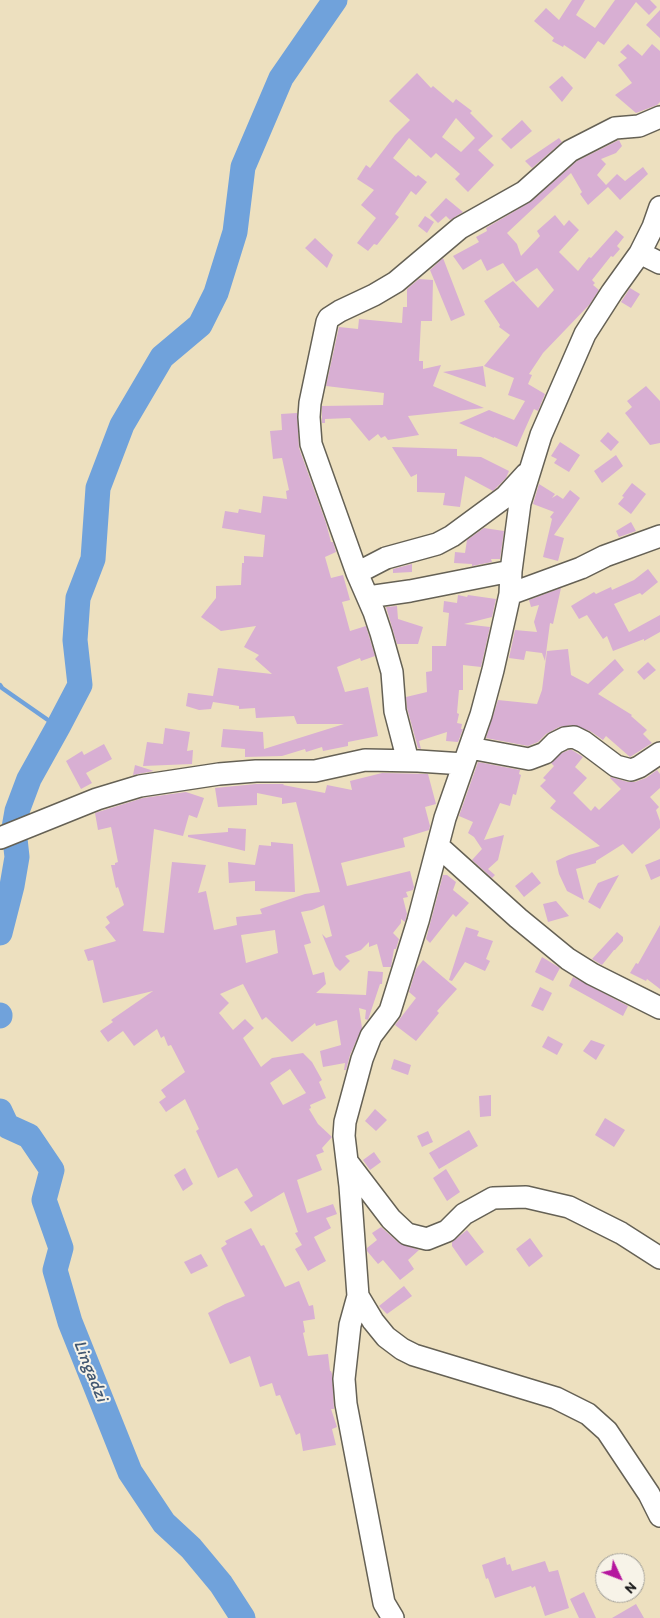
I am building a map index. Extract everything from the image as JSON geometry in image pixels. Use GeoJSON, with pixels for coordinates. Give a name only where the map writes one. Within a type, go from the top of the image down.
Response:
{"type":"FeatureCollection","features":[{"type":"Feature","properties":{"kind":"street"},"geometry":{"type":"LineString","coordinates":[[408,761],[395,711],[392,672],[376,619],[357,573],[311,444],[309,417],[312,390],[325,327],[329,318],[340,311],[396,282],[460,228],[524,192],[570,151],[615,128],[639,126],[660,117]]}},
{"type":"Feature","properties":{"kind":"street"},"geometry":{"type":"LineString","coordinates":[[393,1618],[384,1603],[346,1404],[344,1378],[350,1325],[358,1296],[350,1186],[344,1136],[345,1122],[362,1059],[371,1036],[390,1011],[418,921],[445,818],[467,756],[493,670],[510,594],[520,503],[530,470],[552,409],[585,334],[640,253],[660,208]]}},
{"type":"Feature","properties":{"kind":"street"},"geometry":{"type":"LineString","coordinates":[[640,253],[656,263],[660,263]]}},
{"type":"Feature","properties":{"kind":"street"},"geometry":{"type":"LineString","coordinates":[[357,573],[386,558],[437,544],[452,536],[505,497],[530,470]]}},
{"type":"Feature","properties":{"kind":"street"},"geometry":{"type":"LineString","coordinates":[[510,594],[660,536]]}},
{"type":"Feature","properties":{"kind":"street"},"geometry":{"type":"LineString","coordinates":[[368,597],[511,572]]}},
{"type":"Feature","properties":{"kind":"street"},"geometry":{"type":"LineString","coordinates":[[0,838],[97,799],[140,786],[219,774],[256,771],[315,771],[365,760],[408,761],[467,756],[529,760],[538,757],[554,743],[565,738],[574,737],[584,742],[616,766],[631,770],[660,753]]}},
{"type":"Feature","properties":{"kind":"street"},"geometry":{"type":"LineString","coordinates":[[438,846],[524,924],[568,959],[592,974],[660,1008]]}},
{"type":"Feature","properties":{"kind":"street"},"geometry":{"type":"LineString","coordinates":[[346,1160],[391,1219],[407,1234],[426,1239],[447,1231],[464,1214],[493,1198],[526,1197],[569,1207],[621,1233],[660,1258]]}},
{"type":"Feature","properties":{"kind":"street"},"geometry":{"type":"LineString","coordinates":[[358,1296],[372,1321],[402,1349],[414,1355],[556,1398],[592,1417],[607,1431],[629,1463],[649,1494],[660,1516]]}},
{"type":"Feature","properties":{"kind":"building"},"geometry":{"type":"Polygon","coordinates":[[[572,0],[585,0],[576,15],[595,28],[615,0],[650,0],[657,7],[649,15],[636,2],[604,45],[598,41],[585,59],[564,45],[563,47],[552,41],[554,38],[534,21],[546,8],[559,20],[572,0]]]}},
{"type":"Feature","properties":{"kind":"building"},"geometry":{"type":"Polygon","coordinates":[[[660,10],[660,38],[646,25],[660,10]]]}},
{"type":"Feature","properties":{"kind":"building"},"geometry":{"type":"Polygon","coordinates":[[[628,44],[642,56],[652,44],[660,51],[660,102],[636,113],[615,95],[632,83],[618,65],[627,58],[620,52],[628,44]]]}},
{"type":"Feature","properties":{"kind":"building"},"geometry":{"type":"Polygon","coordinates":[[[417,73],[431,88],[433,86],[453,103],[456,99],[472,111],[470,113],[493,136],[478,150],[494,165],[468,192],[455,179],[460,174],[436,153],[431,158],[409,138],[393,158],[416,177],[418,175],[427,182],[416,195],[411,191],[395,214],[399,217],[377,245],[374,244],[368,251],[357,243],[376,218],[361,205],[374,190],[357,179],[366,165],[370,168],[395,135],[410,120],[389,101],[417,73]],[[456,118],[442,137],[461,152],[475,138],[456,118]]]}},
{"type":"Feature","properties":{"kind":"building"},"geometry":{"type":"Polygon","coordinates":[[[562,76],[573,88],[562,102],[549,87],[562,76]]]}},
{"type":"Feature","properties":{"kind":"building"},"geometry":{"type":"Polygon","coordinates":[[[522,120],[532,131],[511,149],[501,139],[522,120]]]}},
{"type":"Feature","properties":{"kind":"building"},"geometry":{"type":"Polygon","coordinates":[[[559,138],[562,142],[532,168],[525,161],[559,138]]]}},
{"type":"Feature","properties":{"kind":"building"},"geometry":{"type":"Polygon","coordinates":[[[619,140],[622,146],[616,153],[601,159],[606,164],[597,175],[606,185],[617,174],[625,181],[643,167],[648,174],[620,200],[608,187],[588,205],[580,194],[582,192],[571,173],[507,233],[517,244],[521,256],[540,236],[537,231],[555,215],[564,226],[569,220],[579,230],[559,252],[578,271],[616,230],[624,237],[617,246],[620,249],[613,257],[611,256],[592,280],[595,283],[593,285],[599,290],[590,304],[543,353],[529,374],[532,375],[528,384],[545,394],[538,411],[534,409],[517,447],[459,423],[489,410],[514,420],[525,401],[508,395],[514,378],[484,366],[510,335],[499,327],[500,325],[484,301],[513,281],[538,308],[554,290],[537,268],[516,282],[503,263],[487,271],[481,259],[463,270],[453,256],[479,242],[476,237],[487,231],[486,228],[532,201],[577,161],[619,140]]]}},
{"type":"Feature","properties":{"kind":"building"},"geometry":{"type":"Polygon","coordinates":[[[446,198],[463,212],[450,220],[446,216],[438,223],[430,215],[446,198]]]}},
{"type":"Feature","properties":{"kind":"building"},"geometry":{"type":"Polygon","coordinates":[[[425,216],[434,222],[427,233],[418,226],[425,216]]]}},
{"type":"Feature","properties":{"kind":"building"},"geometry":{"type":"Polygon","coordinates":[[[315,238],[333,255],[327,268],[305,248],[315,238]]]}},
{"type":"Feature","properties":{"kind":"building"},"geometry":{"type":"Polygon","coordinates":[[[443,258],[465,315],[451,321],[430,270],[443,258]]]}},
{"type":"Feature","properties":{"kind":"building"},"geometry":{"type":"Polygon","coordinates":[[[419,279],[433,280],[432,321],[421,321],[419,361],[423,361],[423,369],[441,365],[433,386],[484,408],[408,416],[419,435],[388,440],[385,436],[381,438],[378,434],[369,441],[350,418],[325,419],[325,423],[322,423],[322,406],[383,405],[384,393],[326,386],[339,327],[358,329],[359,319],[402,323],[403,307],[407,307],[407,289],[419,279]]]}},
{"type":"Feature","properties":{"kind":"building"},"geometry":{"type":"Polygon","coordinates":[[[630,288],[640,294],[631,308],[621,302],[630,288]]]}},
{"type":"Feature","properties":{"kind":"building"},"geometry":{"type":"Polygon","coordinates":[[[483,366],[486,387],[443,372],[483,366]]]}},
{"type":"Feature","properties":{"kind":"building"},"geometry":{"type":"Polygon","coordinates":[[[646,386],[660,401],[660,443],[650,445],[625,413],[632,407],[627,401],[646,386]]]}},
{"type":"Feature","properties":{"kind":"building"},"geometry":{"type":"Polygon","coordinates":[[[297,413],[299,448],[336,552],[325,557],[331,578],[343,575],[350,600],[342,602],[350,631],[366,626],[375,656],[361,661],[360,658],[337,667],[345,692],[368,687],[378,736],[348,742],[348,746],[323,751],[322,747],[306,752],[305,749],[282,756],[245,757],[245,749],[221,747],[223,729],[263,732],[264,749],[344,724],[297,724],[294,716],[256,718],[255,708],[239,709],[239,706],[213,702],[211,709],[199,710],[186,706],[188,693],[213,696],[218,668],[272,674],[255,659],[259,655],[244,647],[256,626],[221,631],[201,617],[216,598],[216,586],[241,585],[244,556],[263,557],[265,535],[222,528],[225,511],[238,513],[239,509],[261,513],[263,496],[287,499],[286,491],[289,490],[282,458],[273,459],[270,431],[282,430],[281,414],[297,413]]]}},
{"type":"Feature","properties":{"kind":"building"},"geometry":{"type":"Polygon","coordinates":[[[608,432],[619,442],[611,451],[600,441],[608,432]]]}},
{"type":"Feature","properties":{"kind":"building"},"geometry":{"type":"Polygon","coordinates":[[[560,442],[580,455],[569,472],[554,463],[557,459],[551,456],[560,442]]]}},
{"type":"Feature","properties":{"kind":"building"},"geometry":{"type":"Polygon","coordinates":[[[392,447],[457,449],[457,456],[481,457],[509,471],[506,478],[493,491],[465,476],[460,507],[443,505],[445,493],[417,492],[417,474],[411,477],[392,447]]]}},
{"type":"Feature","properties":{"kind":"building"},"geometry":{"type":"Polygon","coordinates":[[[616,455],[623,466],[602,483],[594,471],[616,455]]]}},
{"type":"Feature","properties":{"kind":"building"},"geometry":{"type":"Polygon","coordinates":[[[632,483],[646,494],[631,514],[618,504],[632,483]]]}},
{"type":"Feature","properties":{"kind":"building"},"geometry":{"type":"Polygon","coordinates":[[[539,484],[555,494],[552,498],[557,495],[563,499],[570,490],[580,498],[554,535],[564,538],[558,561],[543,557],[552,519],[550,517],[554,512],[533,504],[539,484]]]}},
{"type":"Feature","properties":{"kind":"building"},"geometry":{"type":"Polygon","coordinates":[[[631,522],[636,531],[619,537],[616,531],[631,522]]]}},
{"type":"Feature","properties":{"kind":"building"},"geometry":{"type":"Polygon","coordinates":[[[484,528],[504,531],[500,559],[491,559],[492,562],[472,566],[472,564],[454,563],[455,552],[465,553],[467,540],[484,528]]]}},
{"type":"Feature","properties":{"kind":"building"},"geometry":{"type":"Polygon","coordinates":[[[412,564],[412,572],[393,573],[393,569],[412,564]]]}},
{"type":"Feature","properties":{"kind":"building"},"geometry":{"type":"Polygon","coordinates":[[[648,569],[658,582],[642,595],[640,593],[614,604],[629,632],[660,615],[660,632],[644,641],[644,639],[613,651],[607,636],[603,639],[587,615],[579,619],[571,606],[594,592],[596,594],[611,587],[612,590],[634,580],[648,569]]]}},
{"type":"Feature","properties":{"kind":"building"},"geometry":{"type":"Polygon","coordinates":[[[561,588],[553,624],[550,623],[545,661],[542,653],[526,651],[524,660],[509,658],[515,630],[537,632],[534,622],[539,605],[531,607],[529,600],[561,588]]]}},
{"type":"Feature","properties":{"kind":"building"},"geometry":{"type":"Polygon","coordinates":[[[458,595],[496,599],[492,617],[464,624],[490,627],[481,667],[463,665],[463,690],[459,690],[457,723],[462,724],[461,729],[463,729],[458,742],[446,741],[447,732],[419,741],[421,749],[418,748],[407,708],[406,697],[427,692],[426,672],[432,671],[432,646],[446,646],[449,613],[443,612],[444,601],[457,603],[458,595]]]}},
{"type":"Feature","properties":{"kind":"building"},"geometry":{"type":"Polygon","coordinates":[[[397,606],[398,619],[423,627],[418,644],[397,644],[386,607],[397,606]]]}},
{"type":"Feature","properties":{"kind":"building"},"geometry":{"type":"Polygon","coordinates":[[[568,649],[571,675],[588,684],[615,659],[624,670],[598,694],[632,715],[647,730],[643,734],[652,743],[630,757],[606,736],[603,740],[590,731],[573,725],[559,727],[546,734],[538,742],[528,746],[486,738],[498,700],[537,704],[542,690],[547,651],[568,649]]]}},
{"type":"Feature","properties":{"kind":"building"},"geometry":{"type":"Polygon","coordinates":[[[648,662],[656,670],[644,680],[637,672],[648,662]]]}},
{"type":"Feature","properties":{"kind":"building"},"geometry":{"type":"Polygon","coordinates":[[[165,728],[190,732],[187,751],[193,750],[192,764],[143,766],[147,742],[163,744],[165,728]]]}},
{"type":"Feature","properties":{"kind":"building"},"geometry":{"type":"Polygon","coordinates":[[[104,744],[112,759],[86,773],[92,783],[81,789],[66,761],[82,751],[84,755],[104,744]]]}},
{"type":"Feature","properties":{"kind":"building"},"geometry":{"type":"Polygon","coordinates":[[[569,750],[583,757],[575,767],[587,778],[573,793],[591,811],[595,806],[599,810],[621,789],[611,777],[635,782],[646,778],[657,770],[660,774],[660,788],[650,797],[659,807],[656,810],[660,821],[660,828],[632,854],[623,844],[596,861],[596,863],[576,869],[584,900],[567,891],[559,874],[556,861],[600,846],[550,808],[556,801],[540,786],[546,780],[543,778],[554,766],[551,763],[562,753],[569,750]]]}},
{"type":"Feature","properties":{"kind":"building"},"geometry":{"type":"Polygon","coordinates":[[[478,762],[520,770],[519,774],[521,775],[516,795],[513,794],[510,806],[500,803],[484,840],[504,835],[498,860],[488,869],[495,875],[492,878],[472,860],[482,849],[474,837],[468,833],[473,822],[459,816],[478,762]]]}},
{"type":"Feature","properties":{"kind":"building"},"geometry":{"type":"Polygon","coordinates":[[[135,765],[154,771],[133,775],[135,765]]]}},
{"type":"Feature","properties":{"kind":"building"},"geometry":{"type":"Polygon","coordinates":[[[382,773],[428,774],[436,804],[425,807],[430,826],[429,830],[403,838],[405,847],[341,863],[347,886],[410,871],[414,887],[413,890],[406,892],[408,897],[403,898],[407,914],[405,922],[401,919],[401,923],[393,933],[399,939],[396,949],[394,949],[391,967],[383,967],[377,944],[369,947],[369,942],[361,950],[345,956],[350,961],[340,971],[335,966],[322,934],[326,938],[332,936],[324,905],[301,912],[311,943],[304,945],[313,975],[324,972],[326,984],[316,993],[366,995],[368,971],[383,972],[382,984],[380,984],[368,1020],[365,1019],[366,1010],[359,1008],[362,1028],[350,1055],[346,1070],[344,1070],[345,1063],[323,1067],[320,1051],[341,1045],[337,1020],[316,1026],[315,1023],[292,1042],[266,1017],[262,1020],[243,984],[220,994],[229,1003],[219,1013],[233,1030],[245,1019],[254,1028],[243,1038],[261,1067],[272,1058],[303,1053],[312,1062],[322,1080],[319,1082],[326,1098],[310,1105],[311,1108],[309,1109],[318,1124],[332,1137],[322,1148],[324,1152],[316,1155],[322,1170],[297,1180],[307,1213],[333,1204],[337,1214],[326,1218],[331,1228],[314,1237],[326,1261],[308,1271],[295,1249],[302,1245],[295,1233],[298,1232],[284,1192],[251,1212],[244,1202],[253,1196],[237,1168],[218,1178],[196,1131],[199,1129],[185,1099],[166,1112],[159,1102],[166,1097],[161,1090],[185,1072],[171,1045],[168,1046],[164,1036],[161,1038],[157,1029],[134,1046],[123,1031],[108,1042],[100,1031],[113,1022],[111,1020],[153,991],[103,1003],[93,960],[88,961],[84,950],[116,941],[105,927],[110,923],[106,917],[124,905],[118,887],[116,888],[111,865],[115,865],[118,862],[111,827],[98,830],[95,813],[143,798],[186,792],[204,798],[197,818],[189,815],[183,836],[154,829],[143,931],[164,933],[172,862],[206,865],[198,893],[206,891],[214,930],[237,925],[236,917],[262,914],[260,909],[305,894],[320,892],[296,802],[282,804],[282,798],[257,793],[257,805],[218,807],[215,788],[256,784],[284,784],[325,793],[327,785],[352,790],[350,781],[382,773]],[[275,930],[241,935],[246,963],[278,953],[275,930]],[[290,1069],[270,1083],[283,1105],[306,1093],[290,1069]]]}},
{"type":"Feature","properties":{"kind":"building"},"geometry":{"type":"Polygon","coordinates":[[[228,828],[246,829],[245,851],[188,837],[188,835],[228,832],[228,828]]]}},
{"type":"Feature","properties":{"kind":"building"},"geometry":{"type":"Polygon","coordinates":[[[271,842],[293,844],[295,892],[255,891],[255,881],[229,883],[228,862],[255,865],[259,845],[271,846],[271,842]]]}},
{"type":"Feature","properties":{"kind":"building"},"geometry":{"type":"Polygon","coordinates":[[[660,859],[660,876],[651,880],[645,865],[660,859]]]}},
{"type":"Feature","properties":{"kind":"building"},"geometry":{"type":"Polygon","coordinates":[[[532,872],[541,883],[524,897],[515,886],[532,872]]]}},
{"type":"Feature","properties":{"kind":"building"},"geometry":{"type":"Polygon","coordinates":[[[443,875],[447,875],[456,882],[453,890],[469,903],[456,917],[453,914],[430,943],[426,939],[443,875]]]}},
{"type":"Feature","properties":{"kind":"building"},"geometry":{"type":"Polygon","coordinates":[[[619,875],[600,909],[588,902],[598,883],[619,875]]]}},
{"type":"Feature","properties":{"kind":"building"},"geometry":{"type":"Polygon","coordinates":[[[556,901],[569,916],[548,922],[543,904],[556,901]]]}},
{"type":"Feature","properties":{"kind":"building"},"geometry":{"type":"Polygon","coordinates":[[[660,925],[660,989],[647,979],[646,981],[630,973],[636,963],[638,964],[660,925]]]}},
{"type":"Feature","properties":{"kind":"building"},"geometry":{"type":"Polygon","coordinates":[[[466,927],[479,931],[477,936],[493,941],[486,959],[490,961],[485,971],[465,962],[452,981],[449,980],[466,927]]]}},
{"type":"Feature","properties":{"kind":"building"},"geometry":{"type":"Polygon","coordinates":[[[617,932],[623,937],[623,941],[602,965],[592,959],[617,932]]]}},
{"type":"Feature","properties":{"kind":"building"},"geometry":{"type":"Polygon","coordinates":[[[542,957],[560,968],[553,981],[535,972],[542,957]]]}},
{"type":"Feature","properties":{"kind":"building"},"geometry":{"type":"Polygon","coordinates":[[[423,960],[457,989],[437,1011],[439,1013],[416,1041],[395,1025],[416,998],[409,992],[416,969],[423,960]]]}},
{"type":"Feature","properties":{"kind":"building"},"geometry":{"type":"Polygon","coordinates":[[[573,977],[628,1006],[623,1016],[569,986],[573,977]]]}},
{"type":"Feature","properties":{"kind":"building"},"geometry":{"type":"Polygon","coordinates":[[[540,987],[552,993],[543,1011],[531,1006],[540,987]]]}},
{"type":"Feature","properties":{"kind":"building"},"geometry":{"type":"Polygon","coordinates":[[[548,1036],[563,1044],[557,1055],[542,1047],[548,1036]]]}},
{"type":"Feature","properties":{"kind":"building"},"geometry":{"type":"Polygon","coordinates":[[[591,1040],[605,1045],[596,1060],[583,1051],[591,1040]]]}},
{"type":"Feature","properties":{"kind":"building"},"geometry":{"type":"Polygon","coordinates":[[[394,1059],[411,1065],[408,1075],[391,1069],[394,1059]]]}},
{"type":"Feature","properties":{"kind":"building"},"geometry":{"type":"Polygon","coordinates":[[[491,1095],[491,1116],[480,1117],[479,1096],[491,1095]]]}},
{"type":"Feature","properties":{"kind":"building"},"geometry":{"type":"Polygon","coordinates":[[[375,1109],[387,1120],[376,1131],[365,1121],[375,1109]]]}},
{"type":"Feature","properties":{"kind":"building"},"geometry":{"type":"Polygon","coordinates":[[[605,1118],[625,1130],[614,1147],[595,1135],[605,1118]]]}},
{"type":"Feature","properties":{"kind":"building"},"geometry":{"type":"Polygon","coordinates":[[[469,1130],[478,1146],[439,1169],[429,1153],[469,1130]]]}},
{"type":"Feature","properties":{"kind":"building"},"geometry":{"type":"Polygon","coordinates":[[[428,1131],[433,1142],[422,1147],[417,1136],[428,1131]]]}},
{"type":"Feature","properties":{"kind":"building"},"geometry":{"type":"Polygon","coordinates":[[[374,1152],[381,1162],[370,1170],[363,1160],[374,1152]]]}},
{"type":"Feature","properties":{"kind":"building"},"geometry":{"type":"Polygon","coordinates":[[[185,1168],[193,1184],[183,1191],[174,1175],[185,1168]]]}},
{"type":"Feature","properties":{"kind":"building"},"geometry":{"type":"Polygon","coordinates":[[[446,1169],[460,1192],[447,1201],[433,1178],[446,1169]]]}},
{"type":"Feature","properties":{"kind":"building"},"geometry":{"type":"Polygon","coordinates":[[[381,1227],[399,1243],[419,1250],[408,1260],[414,1269],[400,1280],[383,1260],[378,1264],[367,1251],[367,1248],[377,1240],[372,1233],[381,1227]]]}},
{"type":"Feature","properties":{"kind":"building"},"geometry":{"type":"Polygon","coordinates":[[[251,1228],[261,1246],[264,1245],[285,1287],[299,1281],[309,1306],[313,1305],[315,1319],[303,1321],[305,1332],[303,1333],[308,1356],[328,1354],[332,1374],[334,1409],[331,1409],[337,1427],[332,1429],[336,1445],[303,1451],[300,1433],[296,1435],[280,1395],[276,1396],[272,1383],[260,1387],[250,1356],[230,1364],[208,1313],[245,1296],[221,1248],[227,1244],[225,1241],[251,1228]]]}},
{"type":"Feature","properties":{"kind":"building"},"geometry":{"type":"Polygon","coordinates":[[[467,1230],[484,1252],[466,1266],[452,1246],[452,1242],[467,1230]]]}},
{"type":"Feature","properties":{"kind":"building"},"geometry":{"type":"Polygon","coordinates":[[[530,1238],[543,1256],[529,1267],[516,1249],[530,1238]]]}},
{"type":"Feature","properties":{"kind":"building"},"geometry":{"type":"Polygon","coordinates":[[[201,1254],[208,1266],[191,1274],[184,1262],[201,1254]]]}},
{"type":"Feature","properties":{"kind":"building"},"geometry":{"type":"Polygon","coordinates":[[[404,1286],[412,1296],[387,1314],[379,1306],[404,1286]]]}},
{"type":"Feature","properties":{"kind":"building"},"geometry":{"type":"Polygon","coordinates":[[[505,1557],[507,1565],[510,1564],[512,1571],[545,1561],[549,1572],[558,1570],[569,1608],[545,1616],[535,1586],[495,1598],[482,1565],[505,1557]]]}},
{"type":"Feature","properties":{"kind":"building"},"geometry":{"type":"Polygon","coordinates":[[[584,1592],[596,1618],[579,1618],[570,1599],[584,1592]]]}},
{"type":"Feature","properties":{"kind":"building"},"geometry":{"type":"Polygon","coordinates":[[[636,1604],[644,1618],[612,1618],[636,1604]]]}},
{"type":"Feature","properties":{"kind":"waterway"},"geometry":{"type":"LineString","coordinates":[[14,828],[17,811],[29,779],[80,685],[75,640],[78,598],[93,559],[98,488],[122,425],[162,357],[200,325],[216,293],[235,232],[243,167],[281,78],[335,0]]}},
{"type":"Feature","properties":{"kind":"waterway"},"geometry":{"type":"LineString","coordinates":[[0,685],[58,727]]}},
{"type":"Feature","properties":{"kind":"waterway","name":"Lingadzi"},"geometry":{"type":"LineString","coordinates":[[0,933],[17,857],[15,839]]}},
{"type":"Feature","properties":{"kind":"waterway","name":"Lingadzi"},"geometry":{"type":"LineString","coordinates":[[0,1111],[7,1126],[29,1136],[52,1170],[44,1200],[61,1248],[55,1270],[70,1322],[130,1472],[164,1523],[191,1548],[221,1584],[243,1618]]}}]}
